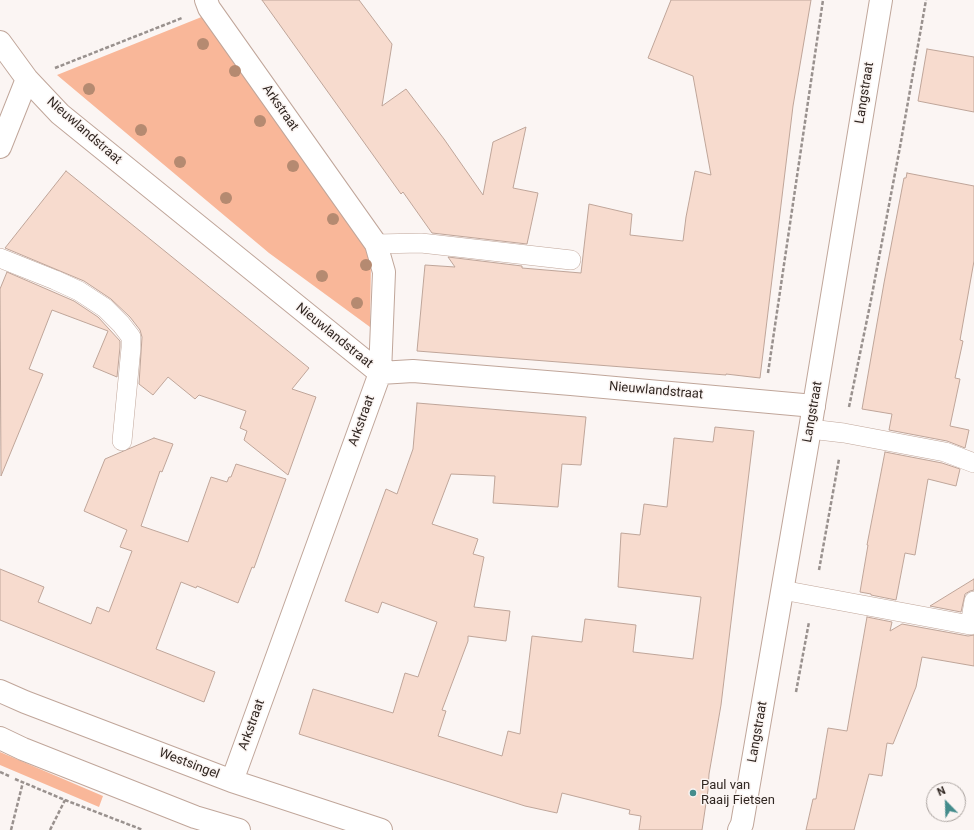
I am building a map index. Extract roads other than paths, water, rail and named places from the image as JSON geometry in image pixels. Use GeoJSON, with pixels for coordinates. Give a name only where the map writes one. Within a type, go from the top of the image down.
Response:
{"type":"FeatureCollection","features":[{"type":"Feature","properties":{"kind":"street","name":"Langstraat"},"geometry":{"type":"LineString","coordinates":[[741,828],[814,406],[881,0]]}},
{"type":"Feature","properties":{"kind":"street","name":"Arkstraat"},"geometry":{"type":"LineString","coordinates":[[208,4],[376,244],[384,272],[380,373],[232,781]]}},
{"type":"Feature","properties":{"kind":"street","name":"Nieuwlandstraat"},"geometry":{"type":"LineString","coordinates":[[0,42],[27,79],[60,114],[380,373],[413,371],[814,406]]}},
{"type":"Feature","properties":{"kind":"street"},"geometry":{"type":"LineString","coordinates":[[0,147],[27,79]]}},
{"type":"Feature","properties":{"kind":"street","name":"Westsingel"},"geometry":{"type":"LineString","coordinates":[[0,691],[25,702],[232,781],[381,830]]}},
{"type":"Feature","properties":{"kind":"street"},"geometry":{"type":"LineString","coordinates":[[0,738],[30,752],[195,817],[239,830]]}},
{"type":"Feature","properties":{"kind":"lane"},"geometry":{"type":"LineString","coordinates":[[376,244],[421,243],[572,260]]}},
{"type":"Feature","properties":{"kind":"lane"},"geometry":{"type":"LineString","coordinates":[[0,258],[80,291],[104,308],[121,324],[131,337],[122,441]]}},
{"type":"Feature","properties":{"kind":"lane"},"geometry":{"type":"LineString","coordinates":[[810,429],[844,433],[945,452],[974,463]]}},
{"type":"Feature","properties":{"kind":"lane"},"geometry":{"type":"LineString","coordinates":[[782,590],[970,625],[974,601]]}},
{"type":"Feature","properties":{"kind":"place","name":"Paul van Raaij Fietsen"},"geometry":{"type":"Point","coordinates":[693,793]}}]}
